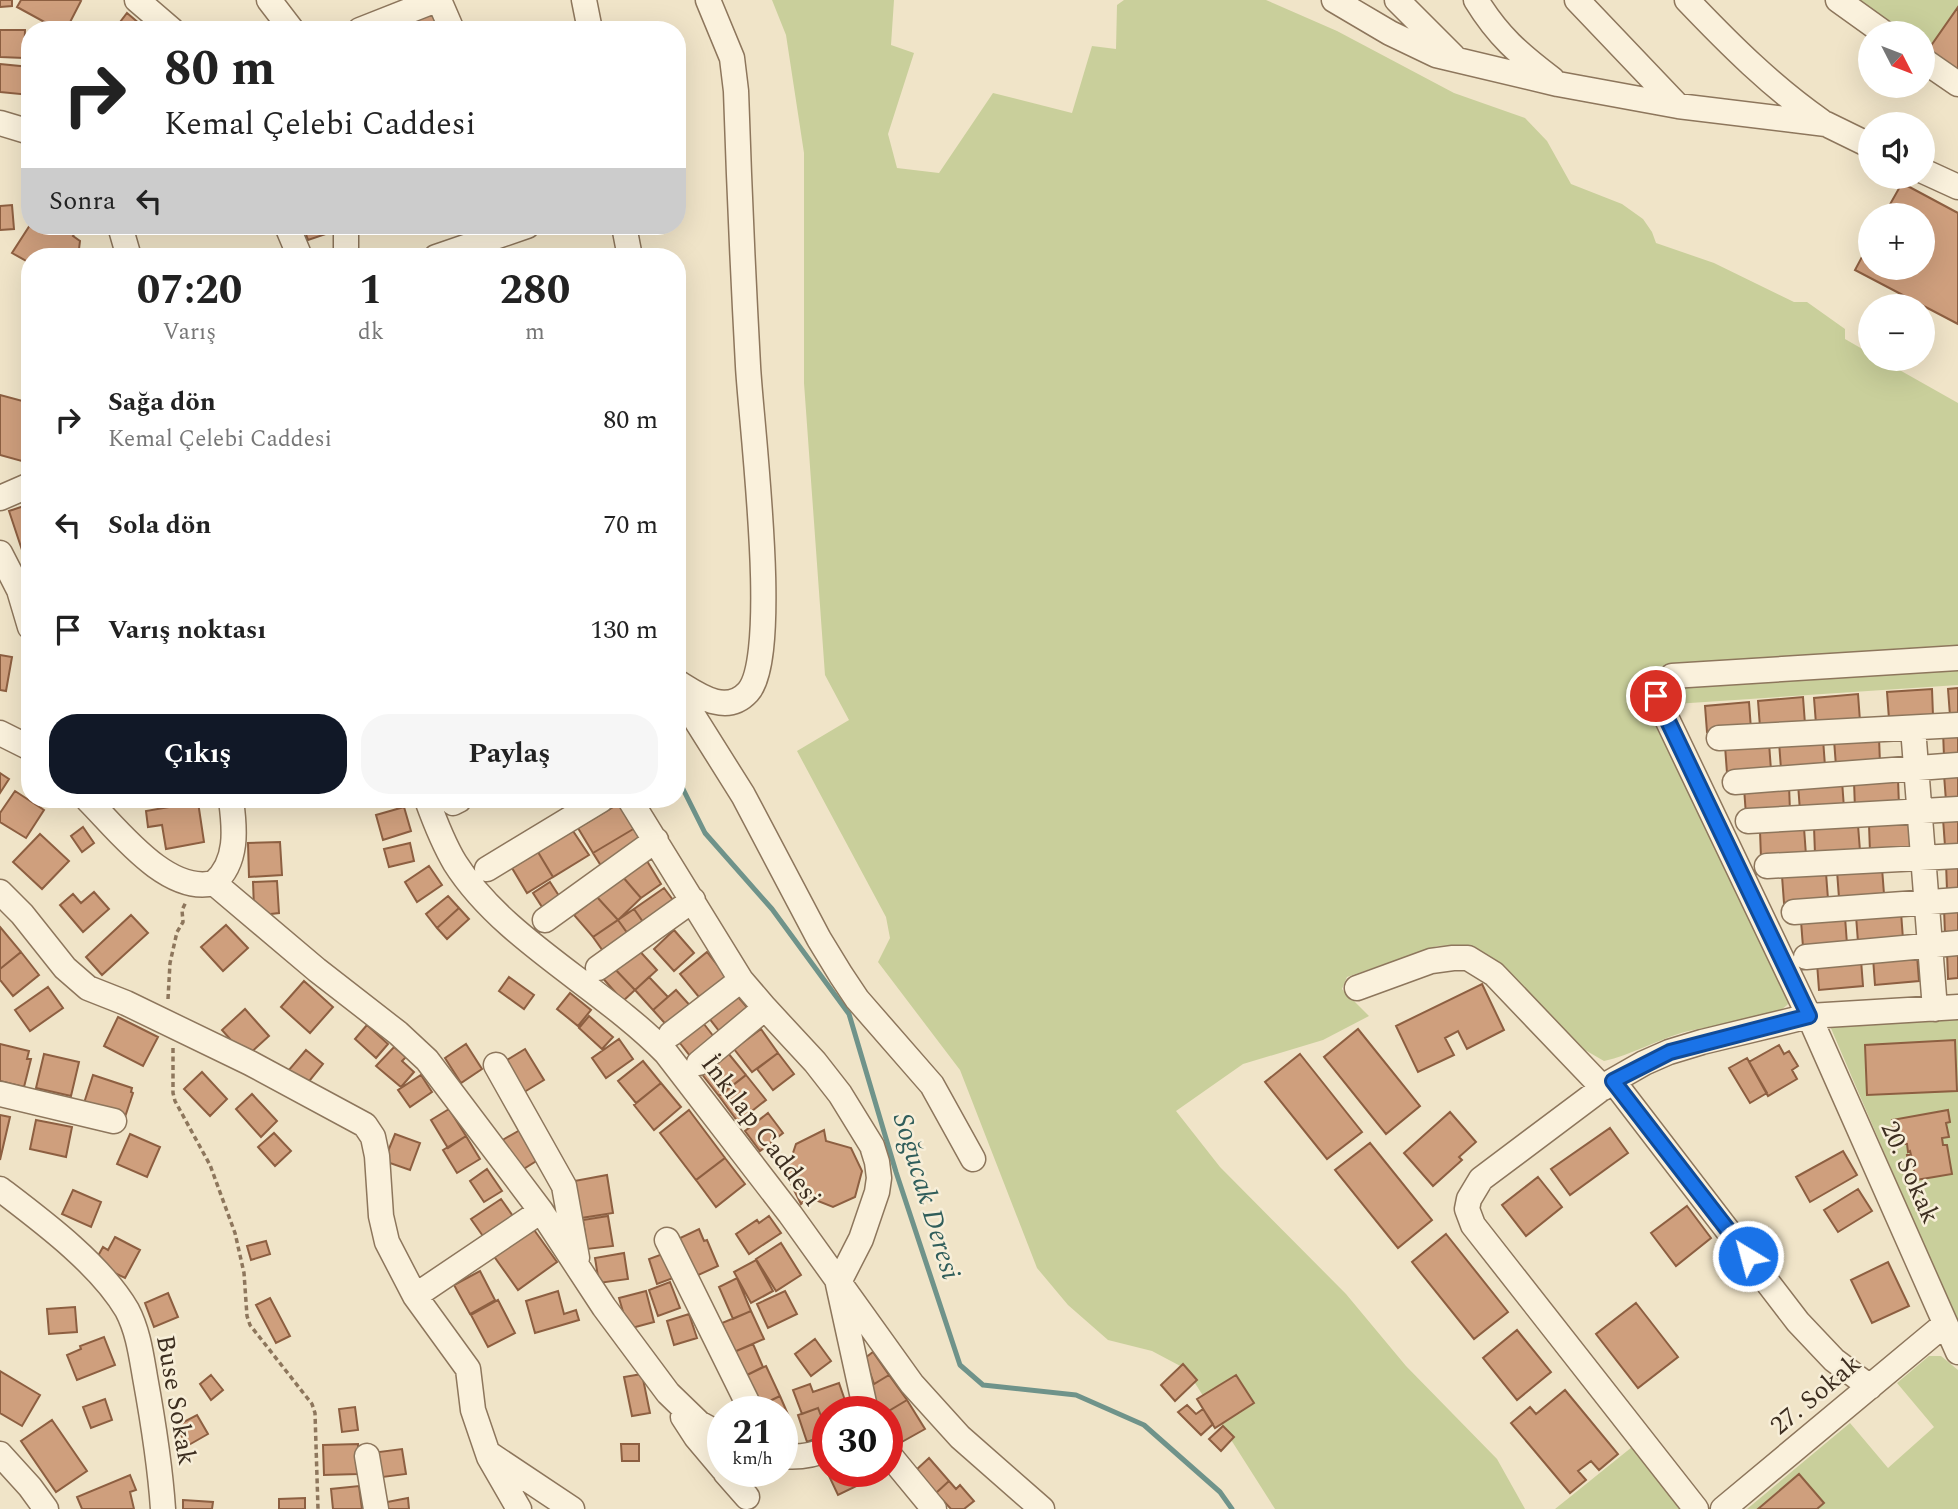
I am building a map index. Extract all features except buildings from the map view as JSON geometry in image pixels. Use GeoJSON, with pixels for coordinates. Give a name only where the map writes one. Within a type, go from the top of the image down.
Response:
{"type":"FeatureCollection","features":[{"type":"Feature","properties":{"kind":"street"},"geometry":{"type":"LineString","coordinates":[[136,0],[161,21]]}},
{"type":"Feature","properties":{"kind":"street"},"geometry":{"type":"LineString","coordinates":[[269,0],[285,21]]}},
{"type":"Feature","properties":{"kind":"street"},"geometry":{"type":"LineString","coordinates":[[383,21],[438,0],[448,21]]}},
{"type":"Feature","properties":{"kind":"street"},"geometry":{"type":"LineString","coordinates":[[584,0],[588,21]]}},
{"type":"Feature","properties":{"kind":"street"},"geometry":{"type":"LineString","coordinates":[[686,687],[717,704],[738,700],[748,692],[755,680],[760,665],[761,643],[763,555],[749,379],[737,91],[733,58],[708,0]]}},
{"type":"Feature","properties":{"kind":"street"},"geometry":{"type":"LineString","coordinates":[[1334,0],[1417,48],[1458,61],[1558,84],[1678,106],[1826,124]]}},
{"type":"Feature","properties":{"kind":"street"},"geometry":{"type":"LineString","coordinates":[[1397,0],[1458,61]]}},
{"type":"Feature","properties":{"kind":"street"},"geometry":{"type":"LineString","coordinates":[[1476,0],[1494,29],[1558,84]]}},
{"type":"Feature","properties":{"kind":"street"},"geometry":{"type":"LineString","coordinates":[[1577,0],[1678,106]]}},
{"type":"Feature","properties":{"kind":"street"},"geometry":{"type":"LineString","coordinates":[[1687,0],[1745,59],[1796,103],[1826,124],[1858,140]]}},
{"type":"Feature","properties":{"kind":"street"},"geometry":{"type":"LineString","coordinates":[[1838,0],[1867,21]]}},
{"type":"Feature","properties":{"kind":"street"},"geometry":{"type":"LineString","coordinates":[[1936,69],[1958,84]]}},
{"type":"Feature","properties":{"kind":"street"},"geometry":{"type":"LineString","coordinates":[[0,123],[21,129]]}},
{"type":"Feature","properties":{"kind":"street"},"geometry":{"type":"LineString","coordinates":[[1935,176],[1958,187]]}},
{"type":"Feature","properties":{"kind":"street"},"geometry":{"type":"LineString","coordinates":[[462,248],[501,235]]}},
{"type":"Feature","properties":{"kind":"street"},"geometry":{"type":"LineString","coordinates":[[0,498],[21,489]]}},
{"type":"Feature","properties":{"kind":"street"},"geometry":{"type":"LineString","coordinates":[[0,552],[21,597]]}},
{"type":"Feature","properties":{"kind":"street","name":"20. Sokak"},"geometry":{"type":"LineString","coordinates":[[1958,658],[1672,676],[1656,696],[1809,1016],[1958,1352]]}},
{"type":"Feature","properties":{"kind":"street"},"geometry":{"type":"LineString","coordinates":[[686,704],[743,795],[841,975],[857,999],[932,1085],[973,1159]]}},
{"type":"Feature","properties":{"kind":"street"},"geometry":{"type":"LineString","coordinates":[[1719,738],[1958,725]]}},
{"type":"Feature","properties":{"kind":"street"},"geometry":{"type":"LineString","coordinates":[[1696,1509],[1473,1225],[1467,1209],[1469,1199],[1481,1179],[1608,1084],[1670,1052],[1809,1016],[1946,1008],[1930,944],[1913,728]]}},
{"type":"Feature","properties":{"kind":"street"},"geometry":{"type":"LineString","coordinates":[[0,733],[21,744]]}},
{"type":"Feature","properties":{"kind":"street"},"geometry":{"type":"LineString","coordinates":[[1735,782],[1958,765]]}},
{"type":"Feature","properties":{"kind":"street"},"geometry":{"type":"LineString","coordinates":[[96,808],[151,862],[171,877],[205,884],[420,1054],[541,1211],[636,1352],[677,1404],[707,1427]]}},
{"type":"Feature","properties":{"kind":"street"},"geometry":{"type":"LineString","coordinates":[[205,884],[221,877],[232,855],[232,808]]}},
{"type":"Feature","properties":{"kind":"street","name":"İnkılap Caddesi"},"geometry":{"type":"LineString","coordinates":[[430,808],[456,864],[481,896],[543,952],[644,1030],[666,1054],[734,1139],[912,1384],[960,1437],[1042,1509]]}},
{"type":"Feature","properties":{"kind":"street"},"geometry":{"type":"LineString","coordinates":[[487,869],[588,808]]}},
{"type":"Feature","properties":{"kind":"street"},"geometry":{"type":"LineString","coordinates":[[635,808],[741,979],[815,1062],[840,1094],[872,1146],[879,1178],[877,1192],[862,1239],[838,1284],[862,1396]]}},
{"type":"Feature","properties":{"kind":"street"},"geometry":{"type":"LineString","coordinates":[[1748,821],[1958,808]]}},
{"type":"Feature","properties":{"kind":"street"},"geometry":{"type":"LineString","coordinates":[[545,920],[656,839]]}},
{"type":"Feature","properties":{"kind":"street"},"geometry":{"type":"LineString","coordinates":[[1767,866],[1958,856]]}},
{"type":"Feature","properties":{"kind":"street"},"geometry":{"type":"LineString","coordinates":[[0,892],[22,914],[65,968],[88,988],[250,1063],[365,1125],[373,1137],[377,1156],[381,1216],[387,1242],[415,1296],[468,1369],[473,1410],[488,1452],[519,1509]]}},
{"type":"Feature","properties":{"kind":"street"},"geometry":{"type":"LineString","coordinates":[[598,968],[693,900]]}},
{"type":"Feature","properties":{"kind":"street"},"geometry":{"type":"LineString","coordinates":[[1794,912],[1958,900]]}},
{"type":"Feature","properties":{"kind":"street"},"geometry":{"type":"LineString","coordinates":[[1805,957],[1958,943]]}},
{"type":"Feature","properties":{"kind":"street"},"geometry":{"type":"LineString","coordinates":[[1357,988],[1431,961],[1452,958],[1468,958],[1494,974],[1608,1084],[1798,1322],[1834,1360],[1870,1387]]}},
{"type":"Feature","properties":{"kind":"street"},"geometry":{"type":"LineString","coordinates":[[671,1034],[741,979]]}},
{"type":"Feature","properties":{"kind":"street"},"geometry":{"type":"LineString","coordinates":[[699,1063],[765,1008]]}},
{"type":"Feature","properties":{"kind":"street"},"geometry":{"type":"LineString","coordinates":[[496,1065],[564,1186],[576,1244],[577,1266]]}},
{"type":"Feature","properties":{"kind":"street"},"geometry":{"type":"LineString","coordinates":[[0,1094],[114,1121]]}},
{"type":"Feature","properties":{"kind":"street","name":"Buse Sokak"},"geometry":{"type":"LineString","coordinates":[[0,1189],[67,1244],[116,1293],[128,1312],[137,1335],[157,1443],[163,1509]]}},
{"type":"Feature","properties":{"kind":"street"},"geometry":{"type":"LineString","coordinates":[[415,1296],[541,1211]]}},
{"type":"Feature","properties":{"kind":"street"},"geometry":{"type":"LineString","coordinates":[[667,1240],[744,1396]]}},
{"type":"Feature","properties":{"kind":"street","name":"27. Sokak"},"geometry":{"type":"LineString","coordinates":[[1723,1509],[1945,1324]]}},
{"type":"Feature","properties":{"kind":"street"},"geometry":{"type":"LineString","coordinates":[[677,1404],[685,1421],[707,1449]]}},
{"type":"Feature","properties":{"kind":"street"},"geometry":{"type":"LineString","coordinates":[[488,1452],[572,1509]]}},
{"type":"Feature","properties":{"kind":"street"},"geometry":{"type":"LineString","coordinates":[[0,1454],[46,1509]]}},
{"type":"Feature","properties":{"kind":"street"},"geometry":{"type":"LineString","coordinates":[[367,1455],[376,1509]]}},
{"type":"Feature","properties":{"kind":"street"},"geometry":{"type":"LineString","coordinates":[[903,1471],[934,1509]]}},
{"type":"Feature","properties":{"kind":"street"},"geometry":{"type":"LineString","coordinates":[[738,1487],[747,1497]]}},
{"type":"Feature","properties":{"kind":"path"},"geometry":{"type":"LineString","coordinates":[[205,884],[182,911],[183,922],[177,932],[170,963],[168,998],[174,1059],[173,1093],[182,1116],[210,1165],[235,1233],[244,1273],[250,1325],[306,1394],[315,1413],[318,1509]]}},
{"type":"Feature","properties":{"kind":"green space"},"geometry":{"type":"Polygon","coordinates":[[[772,0],[894,0],[891,45],[914,53],[888,134],[897,168],[939,173],[993,93],[1072,113],[1092,46],[1116,49],[1117,5],[1124,0],[1266,0],[1337,31],[1454,93],[1525,118],[1547,141],[1571,184],[1622,204],[1643,219],[1656,243],[1714,263],[1794,302],[1807,302],[1845,329],[1845,339],[1858,346],[1858,371],[1901,371],[1958,403],[1958,685],[1675,704],[1661,719],[1790,1002],[1768,1016],[1681,1033],[1604,1061],[1585,1050],[1497,961],[1461,945],[1437,946],[1347,977],[1342,989],[1369,1016],[1323,1040],[1243,1064],[1176,1111],[1220,1167],[1346,1294],[1406,1366],[1497,1459],[1525,1509],[1275,1509],[1186,1369],[1152,1351],[1108,1340],[1068,1305],[1037,1268],[960,1070],[878,962],[890,938],[886,917],[797,751],[849,720],[825,675],[804,383],[804,153],[786,35],[772,0]]]}},
{"type":"Feature","properties":{"kind":"green space"},"geometry":{"type":"Polygon","coordinates":[[[1857,0],[1958,0],[1958,7],[1936,39],[1936,21],[1887,21],[1857,0]]]}},
{"type":"Feature","properties":{"kind":"green space"},"geometry":{"type":"Polygon","coordinates":[[[1958,1019],[1958,1325],[1830,1026],[1958,1019]]]}},
{"type":"Feature","properties":{"kind":"green space"},"geometry":{"type":"Polygon","coordinates":[[[1929,1356],[1941,1356],[1958,1370],[1958,1509],[1747,1509],[1850,1423],[1888,1468],[1934,1427],[1897,1383],[1929,1356]]]}},
{"type":"Feature","properties":{"kind":"green space"},"geometry":{"type":"Polygon","coordinates":[[[1632,1447],[1682,1509],[1555,1509],[1632,1447]]]}},
{"type":"Feature","properties":{"kind":"waterway","name":"Soğucak Deresi"},"geometry":{"type":"LineString","coordinates":[[686,795],[705,833],[772,909],[849,1014],[896,1172],[960,1365],[983,1385],[1076,1395],[1144,1425],[1220,1492],[1232,1509]]}},
{"type":"Feature","properties":{"kind":"route"},"geometry":{"type":"LineString","coordinates":[[1656,696],[1809,1016],[1670,1052],[1613,1081],[1748,1256]]}}]}
